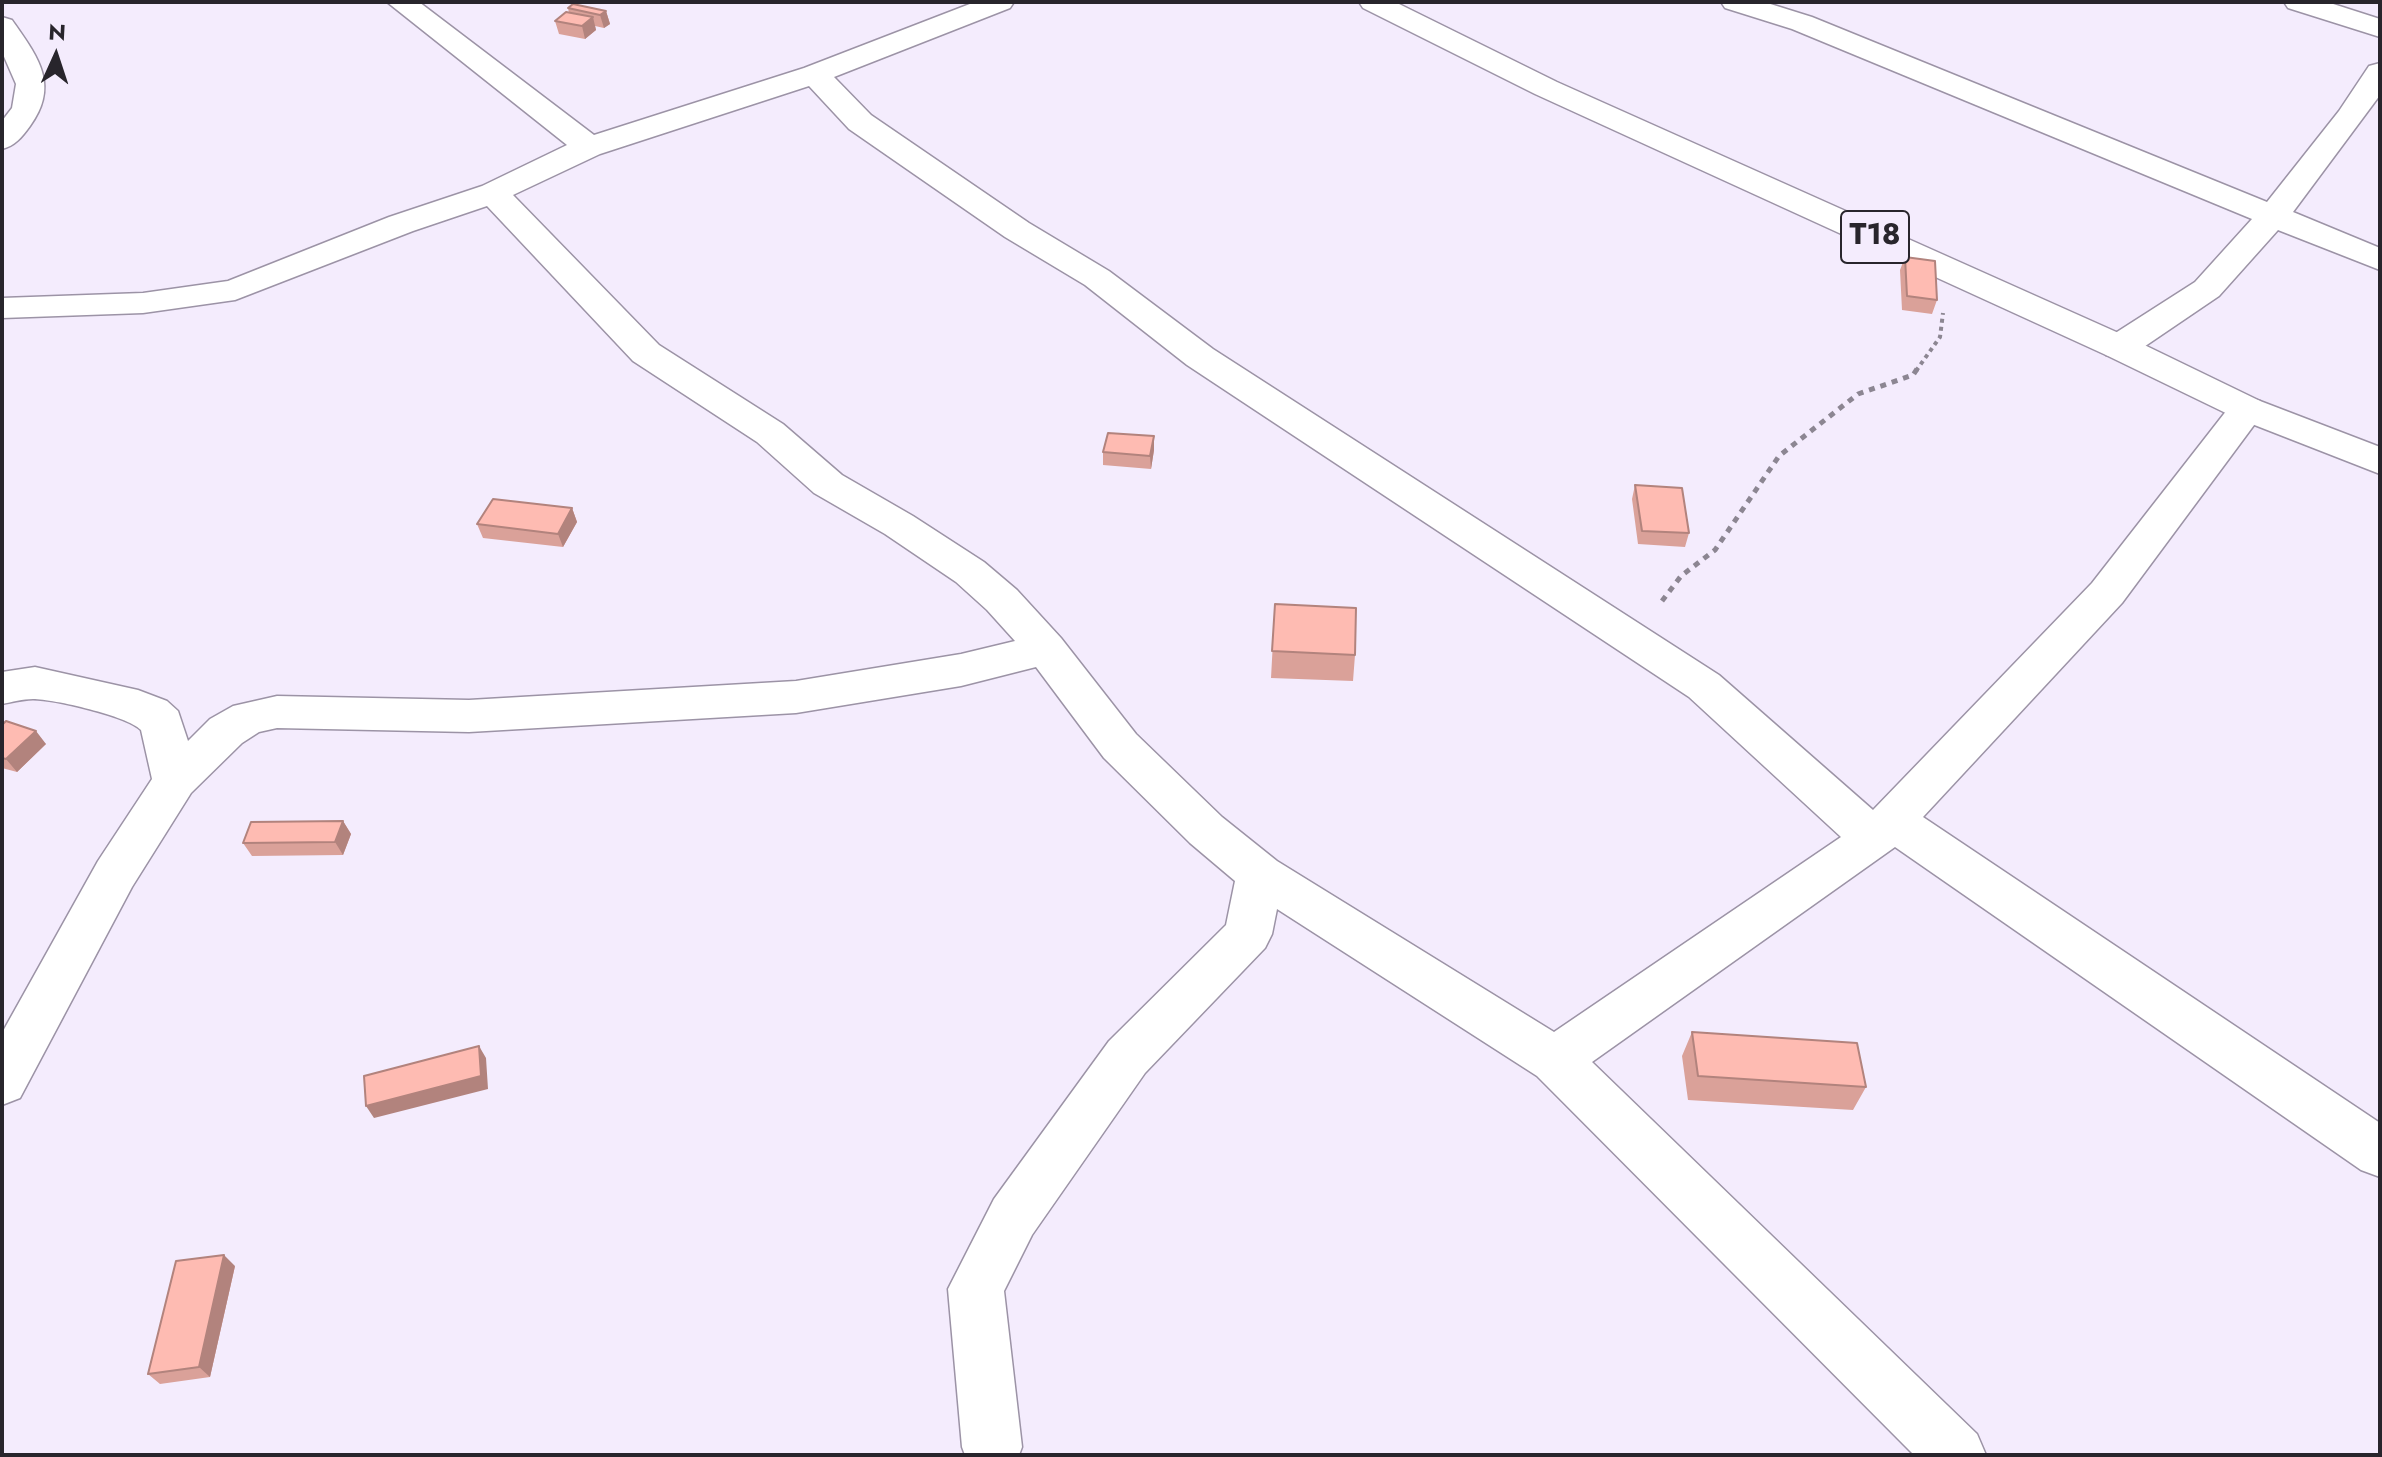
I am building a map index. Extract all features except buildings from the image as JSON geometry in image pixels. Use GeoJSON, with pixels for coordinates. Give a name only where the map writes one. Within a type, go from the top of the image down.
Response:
{"type":"FeatureCollection","features":[{"type":"Feature","properties":{"kind":"main road"},"geometry":{"type":"LineString","coordinates":[[401,2],[589,147]]}},
{"type":"Feature","properties":{"kind":"main road"},"geometry":{"type":"LineString","coordinates":[[2,308],[143,303],[235,290],[401,224],[493,193],[589,147],[815,74],[1000,2]]}},
{"type":"Feature","properties":{"kind":"main road","name":"T18"},"geometry":{"type":"LineString","coordinates":[[1373,2],[1546,88],[2119,347],[2247,409],[2380,461]]}},
{"type":"Feature","properties":{"kind":"main road"},"geometry":{"type":"LineString","coordinates":[[1735,2],[1802,23],[2380,260]]}},
{"type":"Feature","properties":{"kind":"main road"},"geometry":{"type":"LineString","coordinates":[[2298,2],[2380,28]]}},
{"type":"Feature","properties":{"kind":"main road"},"geometry":{"type":"LineString","coordinates":[[2,26],[32,82],[34,96],[13,110],[2,140]]}},
{"type":"Feature","properties":{"kind":"main road"},"geometry":{"type":"LineString","coordinates":[[2119,347],[2207,289],[2272,217],[2350,117],[2380,72]]}},
{"type":"Feature","properties":{"kind":"main road"},"geometry":{"type":"LineString","coordinates":[[815,74],[860,122],[1017,230],[1097,278],[1200,357],[1704,686],[1882,830],[2380,1153]]}},
{"type":"Feature","properties":{"kind":"main road"},"geometry":{"type":"LineString","coordinates":[[493,193],[646,353],[770,433],[828,484],[899,525],[970,572],[1002,600],[1046,649],[1120,746],[1206,830],[1260,874],[1555,1060],[1956,1455]]}},
{"type":"Feature","properties":{"kind":"main road"},"geometry":{"type":"LineString","coordinates":[[1555,1060],[1882,830],[2107,593],[2247,409]]}},
{"type":"Feature","properties":{"kind":"main road"},"geometry":{"type":"LineString","coordinates":[[2,1082],[115,874],[175,781],[226,731],[248,718],[277,712],[469,716],[796,697],[945,673],[1046,649]]}},
{"type":"Feature","properties":{"kind":"main road"},"geometry":{"type":"LineString","coordinates":[[2,688],[35,683],[123,701],[152,713],[162,723],[175,781]]}},
{"type":"Feature","properties":{"kind":"main road"},"geometry":{"type":"LineString","coordinates":[[992,1447],[976,1289],[1013,1217],[1127,1057],[1248,934],[1260,874]]}},
{"type":"Feature","properties":{"kind":"path"},"geometry":{"type":"LineString","coordinates":[[1620,634],[1642,628],[1650,621],[1681,576],[1715,550],[1738,519],[1758,482],[1779,456],[1858,394],[1913,375],[1940,337],[1948,270]]}}]}
